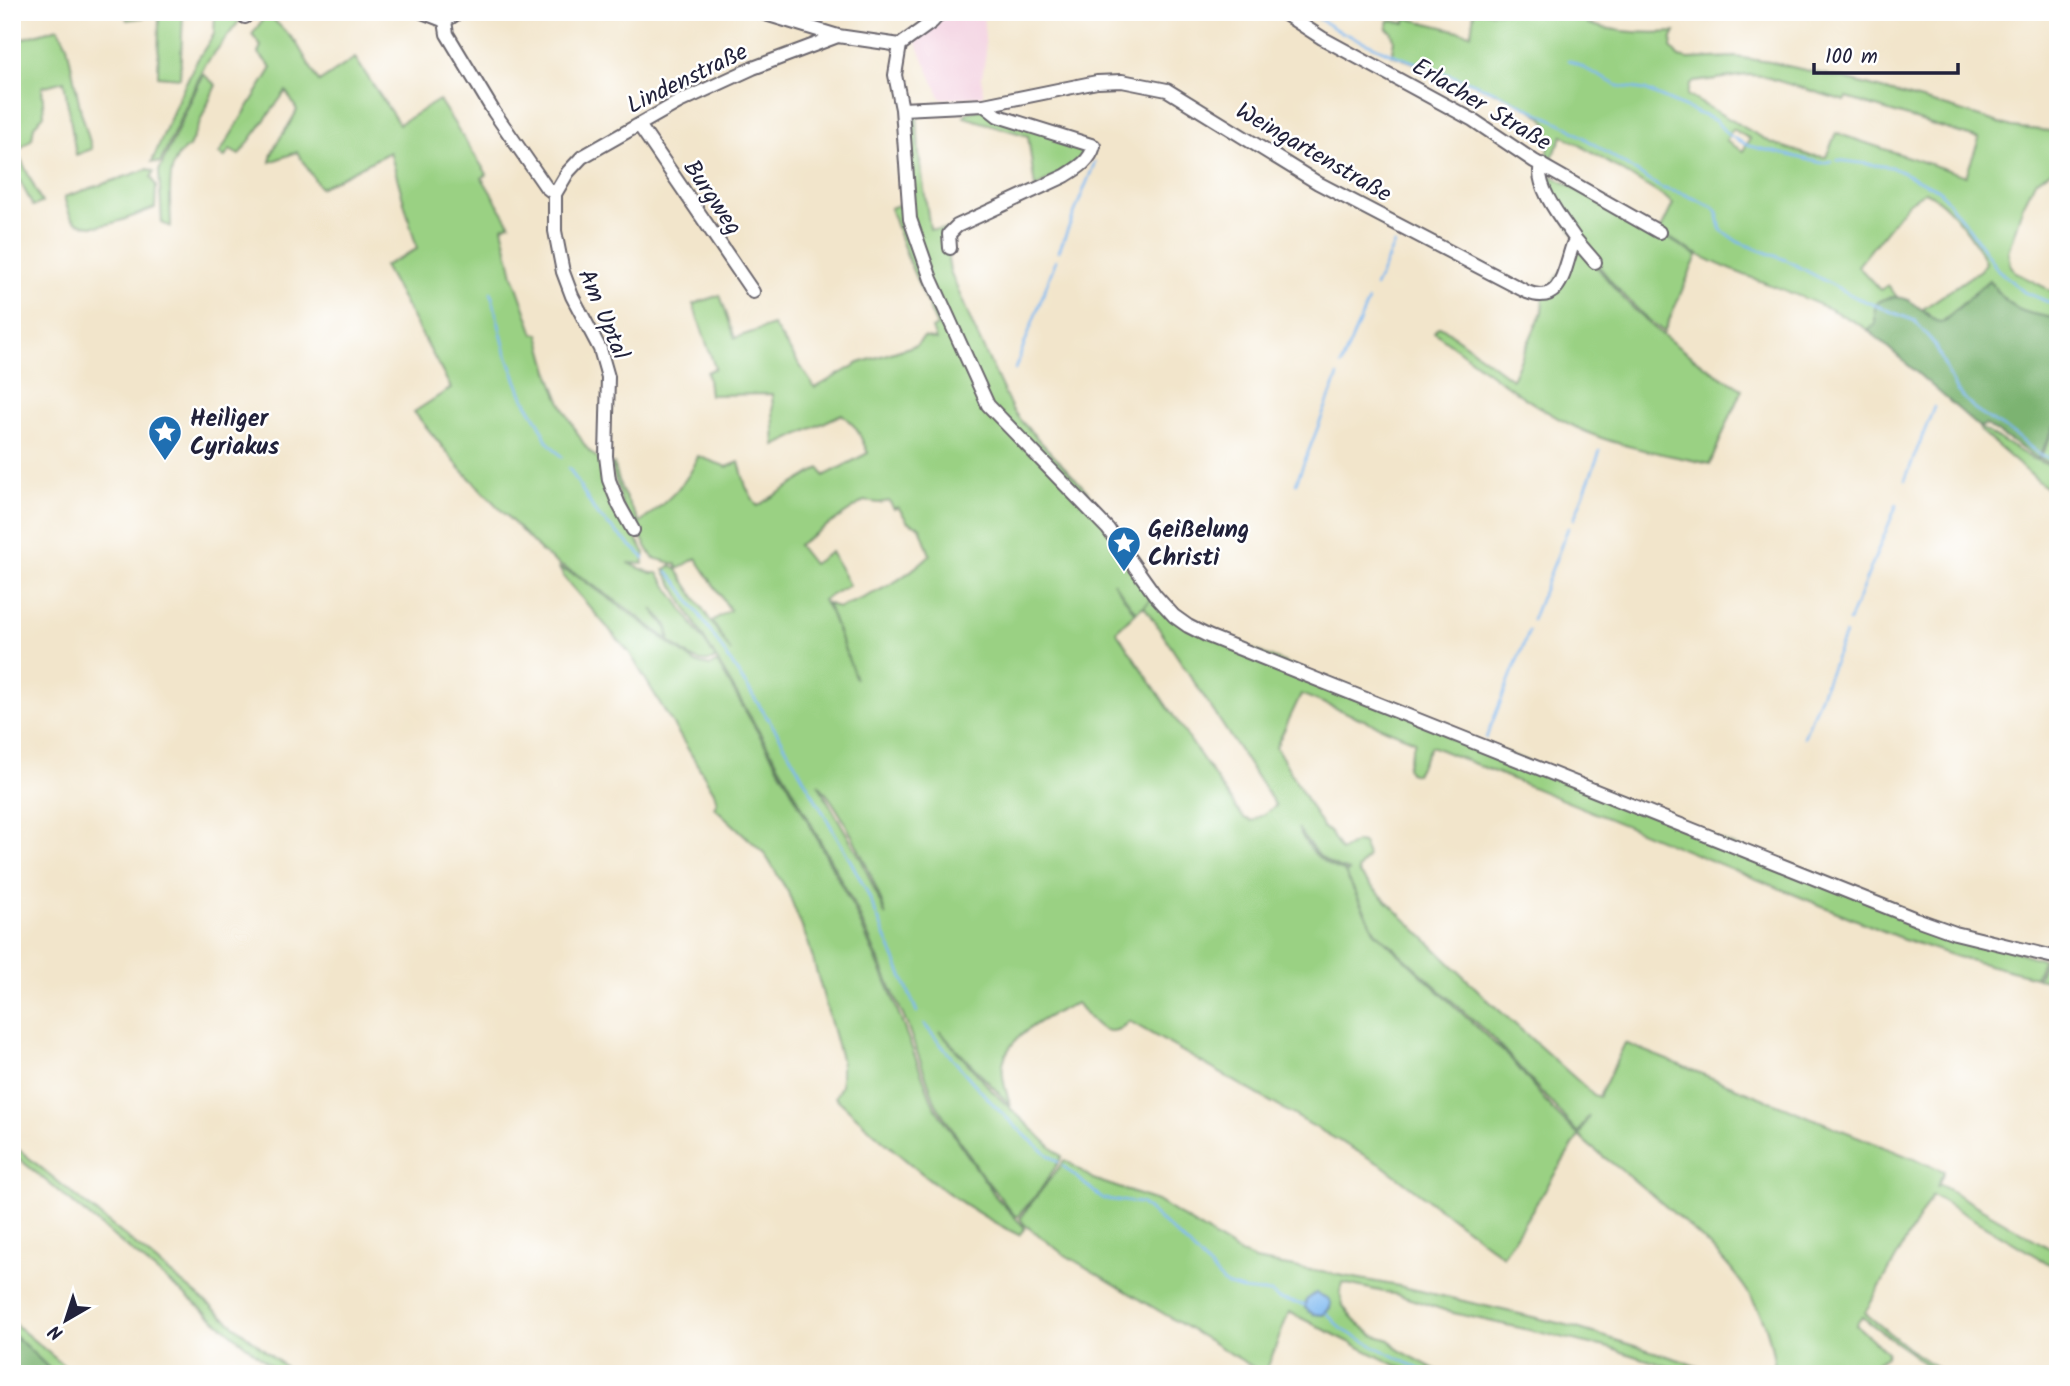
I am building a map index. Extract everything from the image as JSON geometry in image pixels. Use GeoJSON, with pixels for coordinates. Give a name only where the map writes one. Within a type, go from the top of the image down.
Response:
{"type":"FeatureCollection","features":[{"type":"Feature","properties":{"kind":"street"},"geometry":{"type":"LineString","coordinates":[[422,12],[445,22]]}},
{"type":"Feature","properties":{"kind":"street"},"geometry":{"type":"LineString","coordinates":[[445,22],[459,12]]}},
{"type":"Feature","properties":{"kind":"street"},"geometry":{"type":"LineString","coordinates":[[758,12],[838,36]]}},
{"type":"Feature","properties":{"kind":"street"},"geometry":{"type":"LineString","coordinates":[[941,12],[932,22],[900,45],[895,75],[902,109],[909,205],[914,234],[940,300],[988,405],[1108,529],[1155,595],[1182,623],[1208,636],[1916,919],[1971,937],[2058,958]]}},
{"type":"Feature","properties":{"kind":"street","name":"Erlacher Straße"},"geometry":{"type":"LineString","coordinates":[[1282,12],[1322,38],[1473,120],[1541,164],[1660,232]]}},
{"type":"Feature","properties":{"kind":"street"},"geometry":{"type":"LineString","coordinates":[[445,22],[447,34],[494,112],[546,187],[555,194]]}},
{"type":"Feature","properties":{"kind":"street","name":"Lindenstraße"},"geometry":{"type":"LineString","coordinates":[[555,194],[568,172],[582,157],[680,102],[753,68],[838,36],[900,45]]}},
{"type":"Feature","properties":{"kind":"street","name":"Weingartenstraße"},"geometry":{"type":"LineString","coordinates":[[902,109],[984,105],[1097,82],[1122,81],[1167,90],[1318,183],[1536,295],[1550,294],[1558,286],[1576,240]]}},
{"type":"Feature","properties":{"kind":"street"},"geometry":{"type":"LineString","coordinates":[[950,248],[949,234],[957,226],[1065,176],[1081,165],[1092,153],[1094,146],[998,116],[984,105]]}},
{"type":"Feature","properties":{"kind":"street","name":"Burgweg"},"geometry":{"type":"LineString","coordinates":[[639,125],[753,292]]}},
{"type":"Feature","properties":{"kind":"street"},"geometry":{"type":"LineString","coordinates":[[1541,164],[1539,173],[1545,191],[1576,240],[1595,262]]}},
{"type":"Feature","properties":{"kind":"street","name":"Am Uptal"},"geometry":{"type":"LineString","coordinates":[[555,194],[555,232],[563,272],[572,296],[600,349],[608,377],[606,456],[609,480],[633,530]]}},
{"type":"Feature","properties":{"kind":"shaded area"},"geometry":{"type":"Polygon","coordinates":[[[950,12],[983,12],[986,53],[982,77],[983,96],[941,99],[916,42],[950,12]]]}},
{"type":"Feature","properties":{"kind":"green space"},"geometry":{"type":"Polygon","coordinates":[[[124,12],[228,12],[241,19],[205,65],[160,163],[152,162],[180,95],[214,34],[215,13],[183,14],[180,78],[158,76],[159,15],[127,20],[124,12]]]}},
{"type":"Feature","properties":{"kind":"green space"},"geometry":{"type":"Polygon","coordinates":[[[1474,12],[1585,12],[1588,24],[1599,27],[1631,32],[1675,32],[1671,48],[1679,57],[1735,57],[1770,62],[1845,79],[2012,127],[2058,132],[2058,166],[2035,181],[2022,208],[2008,252],[2010,264],[2016,273],[2058,294],[2058,320],[2017,308],[2001,296],[1989,280],[1942,322],[1934,321],[1923,309],[1980,270],[1985,263],[1960,222],[1943,204],[1925,192],[1908,203],[1858,266],[1880,290],[1888,285],[1897,297],[1886,298],[1875,308],[1875,326],[1868,330],[1817,303],[1709,260],[1660,231],[1673,204],[1666,198],[1563,135],[1548,166],[1546,165],[1549,132],[1546,122],[1537,113],[1499,94],[1392,55],[1394,39],[1391,31],[1387,29],[1389,20],[1405,23],[1406,18],[1471,34],[1474,12]],[[1747,75],[1694,82],[1690,84],[1687,95],[1772,143],[1808,155],[1826,157],[1836,133],[1966,176],[1979,139],[1847,98],[1845,101],[1762,76],[1747,75]],[[1732,129],[1726,141],[1743,151],[1750,139],[1732,129]]]}},
{"type":"Feature","properties":{"kind":"green space"},"geometry":{"type":"Polygon","coordinates":[[[267,13],[296,42],[319,82],[355,58],[399,124],[439,100],[487,174],[482,178],[510,224],[502,227],[513,275],[534,334],[539,334],[549,371],[567,416],[585,446],[602,460],[616,507],[645,553],[643,564],[628,563],[651,573],[658,573],[716,659],[703,661],[691,657],[669,641],[667,627],[652,609],[667,628],[668,640],[632,612],[542,552],[459,467],[414,412],[451,388],[384,266],[417,249],[390,152],[320,188],[297,152],[270,162],[274,148],[297,110],[286,91],[239,155],[230,150],[225,157],[219,154],[272,68],[258,53],[261,46],[252,35],[267,13]]]}},
{"type":"Feature","properties":{"kind":"green space"},"geometry":{"type":"Polygon","coordinates":[[[58,28],[67,45],[92,149],[76,155],[64,81],[42,87],[44,115],[34,126],[32,139],[17,151],[42,203],[33,206],[12,166],[12,35],[15,41],[58,28]]]}},
{"type":"Feature","properties":{"kind":"green space"},"geometry":{"type":"Polygon","coordinates":[[[203,74],[216,85],[189,147],[175,161],[170,182],[171,227],[162,223],[159,171],[203,74]]]}},
{"type":"Feature","properties":{"kind":"green space"},"geometry":{"type":"Polygon","coordinates":[[[984,108],[1092,147],[1087,157],[1035,188],[1028,136],[964,117],[966,113],[984,108]]]}},
{"type":"Feature","properties":{"kind":"green space"},"geometry":{"type":"Polygon","coordinates":[[[917,114],[919,155],[930,229],[951,230],[948,260],[950,271],[1012,409],[1121,531],[1118,540],[1154,595],[1145,605],[1155,596],[1173,617],[1916,920],[2043,960],[2035,977],[1957,957],[1898,937],[1431,746],[1416,774],[1409,772],[1407,767],[1415,741],[1301,694],[1276,747],[1323,828],[1330,832],[1341,851],[1356,842],[1363,843],[1368,856],[1358,870],[1359,874],[1490,1002],[1594,1095],[1599,1097],[1625,1043],[1944,1171],[1937,1187],[1939,1184],[2058,1253],[2058,1269],[1932,1195],[1865,1313],[1909,1349],[1946,1374],[1938,1374],[1862,1317],[1856,1325],[1887,1352],[1886,1357],[1860,1374],[1829,1374],[1819,1368],[1815,1374],[1776,1374],[1766,1328],[1753,1300],[1739,1279],[1684,1222],[1579,1136],[1503,1256],[1383,1166],[1129,1021],[1114,1031],[1100,1028],[1077,1003],[1033,1026],[1013,1043],[1003,1064],[1006,1091],[1011,1106],[939,1031],[993,1092],[1062,1157],[1039,1192],[1018,1216],[1015,1216],[982,1175],[936,1104],[906,1022],[856,908],[790,784],[664,570],[671,565],[677,570],[731,652],[712,621],[730,610],[696,558],[678,569],[676,564],[653,558],[622,504],[611,465],[614,464],[622,491],[640,523],[681,485],[698,456],[727,467],[739,462],[746,487],[757,506],[820,468],[824,476],[868,453],[857,429],[842,414],[775,446],[772,394],[710,395],[707,372],[715,368],[693,304],[720,295],[735,338],[773,325],[815,388],[859,363],[916,345],[924,337],[936,340],[932,329],[937,326],[909,262],[890,208],[910,201],[904,115],[917,114]],[[864,501],[798,545],[813,564],[831,552],[849,585],[823,600],[856,679],[827,603],[838,608],[864,598],[898,580],[919,564],[930,555],[920,527],[908,522],[898,507],[894,509],[889,501],[864,501]],[[1113,582],[1135,613],[1116,631],[1238,811],[1244,818],[1252,821],[1276,806],[1144,606],[1136,612],[1113,582]],[[818,784],[861,859],[886,916],[857,846],[837,810],[818,784]],[[1298,828],[1316,855],[1329,865],[1344,871],[1374,931],[1511,1059],[1552,1109],[1579,1136],[1589,1115],[1578,1133],[1495,1040],[1375,931],[1345,872],[1350,871],[1325,860],[1298,828]]]}},
{"type":"Feature","properties":{"kind":"green space"},"geometry":{"type":"Polygon","coordinates":[[[148,169],[154,172],[151,177],[156,186],[155,208],[124,220],[101,225],[80,224],[72,218],[64,197],[148,169]]]}},
{"type":"Feature","properties":{"kind":"green space"},"geometry":{"type":"Polygon","coordinates":[[[1541,170],[1697,256],[1664,332],[1615,286],[1576,238],[1553,203],[1541,170]]]}},
{"type":"Feature","properties":{"kind":"green space"},"geometry":{"type":"Polygon","coordinates":[[[1579,246],[1619,294],[1651,325],[1696,360],[1742,389],[1710,464],[1620,444],[1570,424],[1510,388],[1434,332],[1438,327],[1442,327],[1512,379],[1542,312],[1543,298],[1579,246]]]}},
{"type":"Feature","properties":{"kind":"green space"},"geometry":{"type":"Polygon","coordinates":[[[1989,280],[2001,296],[2017,308],[2058,320],[2058,419],[2038,459],[1986,425],[1979,427],[1868,330],[1875,325],[1878,302],[1884,299],[1904,298],[1938,322],[1943,322],[1989,280]]]}},
{"type":"Feature","properties":{"kind":"green space"},"geometry":{"type":"Polygon","coordinates":[[[2058,421],[2058,467],[2040,459],[2058,421]]]}},
{"type":"Feature","properties":{"kind":"green space"},"geometry":{"type":"Polygon","coordinates":[[[1979,427],[2031,458],[2058,469],[2058,498],[1981,432],[1979,427]]]}},
{"type":"Feature","properties":{"kind":"green space"},"geometry":{"type":"Polygon","coordinates":[[[559,568],[577,576],[696,663],[711,666],[717,662],[789,786],[854,909],[890,991],[934,1106],[996,1197],[1025,1228],[1019,1235],[993,1222],[945,1191],[899,1155],[835,1097],[841,1086],[841,1059],[809,945],[788,892],[764,853],[714,807],[717,802],[714,792],[629,652],[565,579],[559,568]]]}},
{"type":"Feature","properties":{"kind":"green space"},"geometry":{"type":"Polygon","coordinates":[[[2058,959],[2058,982],[2037,978],[2046,960],[2058,959]]]}},
{"type":"Feature","properties":{"kind":"green space"},"geometry":{"type":"Polygon","coordinates":[[[12,1144],[294,1374],[281,1374],[12,1153],[12,1144]]]}},
{"type":"Feature","properties":{"kind":"green space"},"geometry":{"type":"Polygon","coordinates":[[[1064,1161],[1093,1179],[1157,1201],[1255,1260],[1399,1286],[1567,1325],[1716,1374],[1692,1374],[1609,1348],[1453,1313],[1398,1295],[1342,1283],[1340,1292],[1343,1306],[1355,1321],[1373,1335],[1390,1340],[1399,1350],[1444,1374],[1413,1374],[1289,1312],[1265,1374],[1062,1253],[1024,1224],[1020,1218],[1064,1161]]]}},
{"type":"Feature","properties":{"kind":"green space"},"geometry":{"type":"Polygon","coordinates":[[[12,1322],[74,1374],[55,1374],[12,1333],[12,1322]]]}},
{"type":"Feature","properties":{"kind":"green space"},"geometry":{"type":"Polygon","coordinates":[[[12,1333],[55,1374],[12,1374],[12,1333]]]}},
{"type":"Feature","properties":{"kind":"water"},"geometry":{"type":"Polygon","coordinates":[[[1316,1293],[1331,1303],[1323,1315],[1313,1314],[1305,1308],[1306,1300],[1316,1293]]]}},
{"type":"Feature","properties":{"kind":"waterway"},"geometry":{"type":"LineString","coordinates":[[1308,12],[1337,30],[1392,54],[1494,91],[1566,126],[1661,188],[1684,194],[1713,207],[1717,212],[1721,230],[1738,242],[1786,260],[1857,298],[1915,321],[1935,345],[1956,390],[1979,413],[2014,434],[2041,456],[2058,461]]}},
{"type":"Feature","properties":{"kind":"waterway"},"geometry":{"type":"LineString","coordinates":[[2053,12],[2055,29]]}},
{"type":"Feature","properties":{"kind":"waterway"},"geometry":{"type":"LineString","coordinates":[[1569,60],[1618,86],[1645,90],[1716,121],[1727,134],[1749,146],[1822,163],[1831,161]]}},
{"type":"Feature","properties":{"kind":"waterway"},"geometry":{"type":"LineString","coordinates":[[1837,160],[1891,167],[1939,190],[1997,269],[2024,292],[2058,306]]}},
{"type":"Feature","properties":{"kind":"waterway"},"geometry":{"type":"LineString","coordinates":[[1059,251],[1095,162]]}},
{"type":"Feature","properties":{"kind":"waterway"},"geometry":{"type":"LineString","coordinates":[[1375,287],[1394,244]]}},
{"type":"Feature","properties":{"kind":"waterway"},"geometry":{"type":"LineString","coordinates":[[1015,369],[1056,260]]}},
{"type":"Feature","properties":{"kind":"waterway"},"geometry":{"type":"LineString","coordinates":[[491,292],[506,353],[523,397],[547,441],[562,457]]}},
{"type":"Feature","properties":{"kind":"waterway"},"geometry":{"type":"LineString","coordinates":[[1341,365],[1368,301]]}},
{"type":"Feature","properties":{"kind":"waterway"},"geometry":{"type":"LineString","coordinates":[[1296,483],[1338,376]]}},
{"type":"Feature","properties":{"kind":"waterway"},"geometry":{"type":"LineString","coordinates":[[1905,480],[1934,407]]}},
{"type":"Feature","properties":{"kind":"waterway"},"geometry":{"type":"LineString","coordinates":[[1574,519],[1600,451]]}},
{"type":"Feature","properties":{"kind":"waterway"},"geometry":{"type":"LineString","coordinates":[[569,468],[596,513],[644,558]]}},
{"type":"Feature","properties":{"kind":"waterway"},"geometry":{"type":"LineString","coordinates":[[1849,621],[1897,504]]}},
{"type":"Feature","properties":{"kind":"waterway"},"geometry":{"type":"LineString","coordinates":[[1532,620],[1568,528]]}},
{"type":"Feature","properties":{"kind":"waterway"},"geometry":{"type":"LineString","coordinates":[[667,571],[780,737],[848,856],[867,892],[917,1012]]}},
{"type":"Feature","properties":{"kind":"waterway"},"geometry":{"type":"LineString","coordinates":[[1486,738],[1529,631]]}},
{"type":"Feature","properties":{"kind":"waterway"},"geometry":{"type":"LineString","coordinates":[[1804,737],[1845,634]]}},
{"type":"Feature","properties":{"kind":"waterway"},"geometry":{"type":"LineString","coordinates":[[924,1024],[1004,1115],[1058,1162]]}},
{"type":"Feature","properties":{"kind":"waterway"},"geometry":{"type":"LineString","coordinates":[[1063,1166],[1103,1199],[1141,1203],[1188,1245],[1226,1285],[1242,1290],[1271,1293],[1279,1299],[1304,1305]]}},
{"type":"Feature","properties":{"kind":"waterway"},"geometry":{"type":"LineString","coordinates":[[1327,1313],[1341,1329],[1429,1374]]}},
{"type":"Feature","properties":{"kind":"place","name":"Heiliger Cyriakus"},"geometry":{"type":"Point","coordinates":[165,462]}},
{"type":"Feature","properties":{"kind":"place","name":"Geißelung Christi"},"geometry":{"type":"Point","coordinates":[1124,573]}}]}
